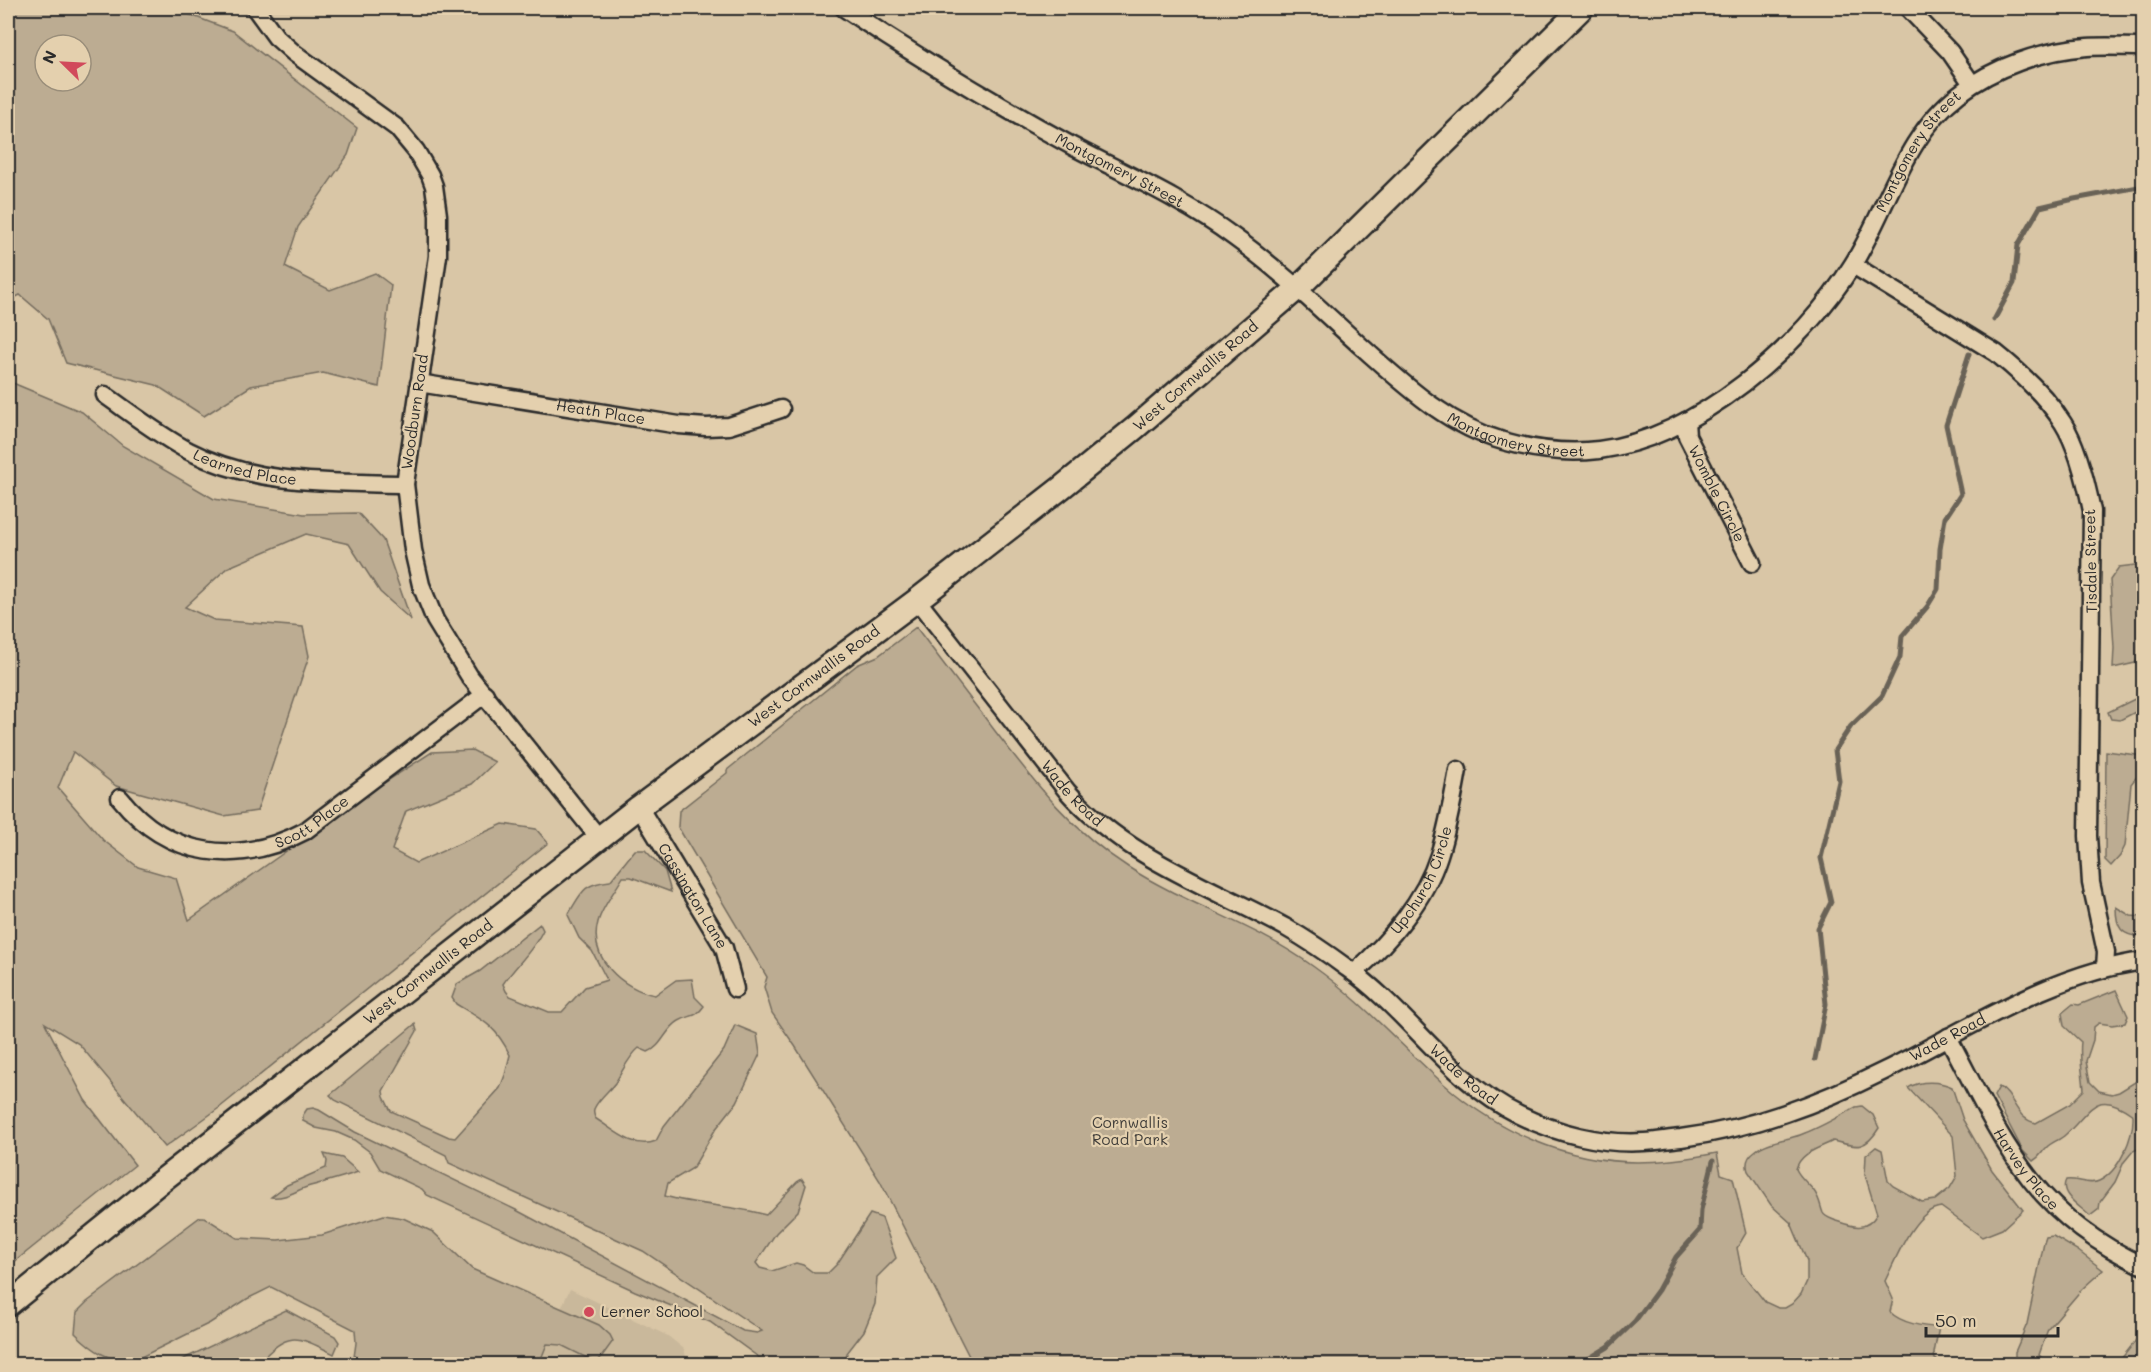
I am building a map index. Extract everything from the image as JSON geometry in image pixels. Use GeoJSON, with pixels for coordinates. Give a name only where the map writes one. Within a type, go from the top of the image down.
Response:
{"type":"FeatureCollection","features":[{"type":"Feature","properties":{"kind":"street","name":"Woodburn Road"},"geometry":{"type":"LineString","coordinates":[[255,8],[276,37],[294,53],[397,128],[418,153],[430,175],[438,215],[438,256],[405,484],[412,550],[427,603],[461,663],[600,838]]}},
{"type":"Feature","properties":{"kind":"street","name":"Montgomery Street"},"geometry":{"type":"LineString","coordinates":[[844,8],[889,38],[1043,130],[1180,202],[1235,237],[1298,288],[1430,406],[1467,427],[1500,440],[1553,451],[1602,450],[1653,436],[1713,406],[1787,346],[1831,296],[1853,265],[1906,158],[1927,126],[1946,104],[1972,84],[2035,57],[2076,48],[2144,47]]}},
{"type":"Feature","properties":{"kind":"street","name":"West Cornwallis Road"},"geometry":{"type":"LineString","coordinates":[[8,1305],[160,1182],[639,807],[917,600],[1107,450],[1298,288],[1579,8]]}},
{"type":"Feature","properties":{"kind":"street"},"geometry":{"type":"LineString","coordinates":[[1908,8],[1950,52],[1972,84]]}},
{"type":"Feature","properties":{"kind":"street","name":"Tisdale Street"},"geometry":{"type":"LineString","coordinates":[[1853,265],[1996,353],[2010,364],[2036,389],[2064,424],[2070,438],[2087,486],[2092,511],[2088,836],[2091,883],[2106,952],[2105,968]]}},
{"type":"Feature","properties":{"kind":"street","name":"Heath Place"},"geometry":{"type":"LineString","coordinates":[[418,383],[679,425],[706,427],[729,426],[781,409]]}},
{"type":"Feature","properties":{"kind":"street","name":"Learned Place"},"geometry":{"type":"LineString","coordinates":[[105,395],[165,438],[222,465],[261,476],[297,481],[405,484]]}},
{"type":"Feature","properties":{"kind":"street","name":"Womble Circle"},"geometry":{"type":"LineString","coordinates":[[1686,421],[1686,436],[1752,563]]}},
{"type":"Feature","properties":{"kind":"street","name":"Wade Road"},"geometry":{"type":"LineString","coordinates":[[917,600],[1067,791],[1095,820],[1155,862],[1285,928],[1354,973],[1460,1076],[1491,1099],[1520,1116],[1563,1132],[1624,1142],[1643,1142],[1700,1135],[1777,1118],[1884,1071],[1992,1014],[2074,978],[2105,968],[2144,961]]}},
{"type":"Feature","properties":{"kind":"street","name":"Scott Place"},"geometry":{"type":"LineString","coordinates":[[120,798],[141,821],[162,835],[185,845],[209,851],[234,853],[259,850],[283,843],[306,831],[485,694]]}},
{"type":"Feature","properties":{"kind":"street","name":"Upchurch Circle"},"geometry":{"type":"LineString","coordinates":[[1354,973],[1373,956],[1413,906],[1430,877],[1439,857],[1448,825],[1458,770]]}},
{"type":"Feature","properties":{"kind":"street","name":"Cassington Lane"},"geometry":{"type":"LineString","coordinates":[[639,807],[724,948],[735,989]]}},
{"type":"Feature","properties":{"kind":"street","name":"Harvey Place"},"geometry":{"type":"LineString","coordinates":[[1948,1037],[2011,1152],[2031,1180],[2055,1207],[2082,1230],[2111,1249],[2144,1266]]}},
{"type":"Feature","properties":{"kind":"shaded area","name":"Lerner School"},"geometry":{"type":"Polygon","coordinates":[[[570,1289],[668,1336],[684,1349],[688,1364],[535,1364],[570,1289]]]}},
{"type":"Feature","properties":{"kind":"green space"},"geometry":{"type":"Polygon","coordinates":[[[8,8],[172,8],[233,31],[357,128],[348,155],[298,227],[285,267],[330,290],[375,273],[391,285],[379,387],[323,373],[251,386],[204,416],[156,385],[66,363],[48,319],[20,295],[8,301],[8,8]]]}},
{"type":"Feature","properties":{"kind":"green space"},"geometry":{"type":"Polygon","coordinates":[[[8,381],[82,412],[123,446],[214,499],[304,514],[358,513],[383,540],[411,620],[380,592],[349,544],[306,534],[227,568],[185,607],[214,620],[303,627],[309,656],[257,811],[224,816],[116,786],[73,752],[58,788],[103,840],[138,867],[176,878],[189,920],[367,794],[432,752],[472,750],[495,762],[472,784],[406,811],[392,850],[416,863],[503,824],[536,829],[548,843],[219,1108],[165,1147],[79,1044],[45,1023],[85,1100],[135,1165],[8,1267],[8,381]]]}},
{"type":"Feature","properties":{"kind":"green space"},"geometry":{"type":"Polygon","coordinates":[[[2143,564],[2143,652],[2135,663],[2113,668],[2110,580],[2119,567],[2143,564]]]}},
{"type":"Feature","properties":{"kind":"green space","name":"Cornwallis Road Park"},"geometry":{"type":"Polygon","coordinates":[[[916,627],[1025,769],[1072,822],[1090,838],[1128,867],[1174,893],[1269,939],[1314,967],[1365,1009],[1465,1102],[1510,1130],[1534,1141],[1585,1156],[1611,1161],[1637,1162],[1717,1153],[1721,1174],[1733,1178],[1746,1233],[1737,1248],[1742,1273],[1765,1302],[1778,1308],[1785,1308],[1792,1304],[1801,1294],[1807,1281],[1807,1261],[1791,1223],[1771,1205],[1748,1171],[1747,1162],[1751,1155],[1765,1145],[1795,1137],[1862,1106],[1873,1115],[1879,1128],[1869,1141],[1854,1146],[1833,1141],[1806,1155],[1798,1163],[1796,1169],[1816,1194],[1825,1216],[1848,1225],[1864,1226],[1877,1214],[1865,1175],[1866,1155],[1876,1147],[1882,1150],[1888,1181],[1893,1186],[1922,1202],[1935,1200],[1950,1188],[1957,1176],[1953,1136],[1908,1088],[1930,1082],[1952,1087],[1963,1120],[1992,1170],[2023,1210],[2002,1229],[1982,1237],[1941,1207],[1931,1210],[1914,1226],[1900,1249],[1885,1281],[1893,1299],[1890,1312],[1913,1324],[1939,1327],[1934,1353],[1935,1359],[1943,1364],[973,1364],[880,1181],[772,1013],[764,987],[767,977],[678,827],[679,811],[727,773],[727,770],[857,665],[878,656],[916,627]]]}},
{"type":"Feature","properties":{"kind":"green space"},"geometry":{"type":"Polygon","coordinates":[[[2143,695],[2143,708],[2120,720],[2111,719],[2108,712],[2143,695]]]}},
{"type":"Feature","properties":{"kind":"green space"},"geometry":{"type":"Polygon","coordinates":[[[2106,751],[2144,756],[2143,769],[2131,784],[2125,846],[2111,866],[2105,860],[2106,751]]]}},
{"type":"Feature","properties":{"kind":"green space"},"geometry":{"type":"Polygon","coordinates":[[[635,850],[645,850],[665,871],[671,892],[631,877],[623,877],[600,916],[596,935],[598,948],[610,970],[620,979],[643,992],[655,995],[676,980],[692,979],[695,997],[704,1006],[695,1015],[675,1024],[653,1050],[648,1052],[639,1048],[635,1052],[615,1083],[596,1105],[595,1118],[632,1141],[648,1143],[656,1141],[664,1126],[724,1050],[735,1025],[757,1034],[760,1054],[737,1102],[715,1130],[693,1168],[668,1183],[665,1196],[766,1215],[802,1179],[806,1185],[798,1211],[776,1233],[756,1263],[760,1268],[772,1271],[796,1263],[814,1273],[828,1273],[837,1264],[870,1214],[882,1218],[896,1258],[877,1277],[875,1304],[864,1331],[847,1353],[846,1359],[838,1364],[768,1364],[710,1322],[635,1291],[427,1195],[422,1189],[380,1169],[370,1152],[354,1140],[336,1132],[316,1128],[303,1121],[303,1115],[307,1109],[319,1110],[355,1132],[518,1211],[743,1331],[757,1333],[762,1331],[643,1251],[449,1163],[446,1155],[335,1100],[330,1095],[415,1024],[417,1031],[383,1091],[384,1097],[391,1111],[455,1138],[500,1088],[510,1055],[494,1030],[456,1004],[452,998],[457,984],[480,971],[540,924],[543,930],[539,937],[503,984],[510,996],[549,1012],[562,1012],[585,987],[607,980],[592,951],[579,938],[568,915],[584,890],[594,884],[610,881],[635,850]]]}},
{"type":"Feature","properties":{"kind":"green space"},"geometry":{"type":"Polygon","coordinates":[[[2116,907],[2131,916],[2143,917],[2143,937],[2130,935],[2121,930],[2116,907]]]}},
{"type":"Feature","properties":{"kind":"green space"},"geometry":{"type":"Polygon","coordinates":[[[2116,990],[2128,1016],[2125,1023],[2112,1025],[2099,1023],[2094,1027],[2093,1040],[2086,1061],[2090,1082],[2099,1091],[2112,1094],[2119,1092],[2143,1077],[2143,1147],[2133,1151],[2124,1162],[2115,1182],[2100,1202],[2099,1209],[2090,1216],[2068,1195],[2064,1185],[2066,1180],[2095,1182],[2107,1176],[2124,1152],[2131,1133],[2133,1115],[2110,1103],[2095,1106],[2033,1161],[2023,1151],[1994,1096],[1999,1087],[2008,1095],[2023,1116],[2036,1123],[2070,1104],[2084,1090],[2081,1042],[2064,1026],[2062,1013],[2073,1004],[2079,1005],[2116,990]]]}},
{"type":"Feature","properties":{"kind":"green space"},"geometry":{"type":"Polygon","coordinates":[[[324,1154],[342,1158],[358,1172],[285,1196],[271,1197],[287,1185],[326,1168],[327,1161],[324,1154]]]}},
{"type":"Feature","properties":{"kind":"green space"},"geometry":{"type":"Polygon","coordinates":[[[384,1215],[403,1218],[433,1232],[472,1269],[599,1325],[613,1341],[597,1363],[561,1345],[547,1344],[539,1364],[353,1364],[355,1330],[271,1287],[247,1299],[210,1323],[135,1360],[118,1360],[102,1354],[75,1333],[77,1312],[87,1302],[200,1217],[204,1217],[237,1238],[278,1240],[322,1235],[384,1215]]]}},
{"type":"Feature","properties":{"kind":"green space"},"geometry":{"type":"Polygon","coordinates":[[[2053,1236],[2077,1250],[2103,1270],[2082,1289],[2048,1329],[2039,1355],[2048,1364],[2015,1364],[2015,1352],[2027,1324],[2044,1243],[2046,1237],[2053,1236]]]}},
{"type":"Feature","properties":{"kind":"green space"},"geometry":{"type":"Polygon","coordinates":[[[286,1310],[335,1336],[339,1342],[334,1354],[310,1342],[292,1339],[277,1346],[257,1364],[173,1364],[286,1310]]]}},
{"type":"Feature","properties":{"kind":"green space"},"geometry":{"type":"Polygon","coordinates":[[[2143,1327],[2143,1364],[2117,1364],[2134,1343],[2143,1327]]]}},
{"type":"Feature","properties":{"kind":"waterway"},"geometry":{"type":"LineString","coordinates":[[1994,320],[2014,283],[2018,245],[2040,207],[2144,186]]}},
{"type":"Feature","properties":{"kind":"waterway"},"geometry":{"type":"LineString","coordinates":[[1815,1059],[1826,1004],[1818,928],[1831,902],[1821,858],[1839,781],[1835,750],[1851,726],[1882,696],[1900,657],[1902,636],[1927,607],[1938,589],[1940,549],[1945,518],[1961,494],[1946,425],[1969,354]]}},
{"type":"Feature","properties":{"kind":"waterway"},"geometry":{"type":"LineString","coordinates":[[1580,1364],[1608,1347],[1635,1321],[1658,1290],[1676,1257],[1700,1230],[1701,1210],[1713,1161]]}},
{"type":"Feature","properties":{"kind":"place","name":"Lerner School"},"geometry":{"type":"Point","coordinates":[589,1312]}}]}
